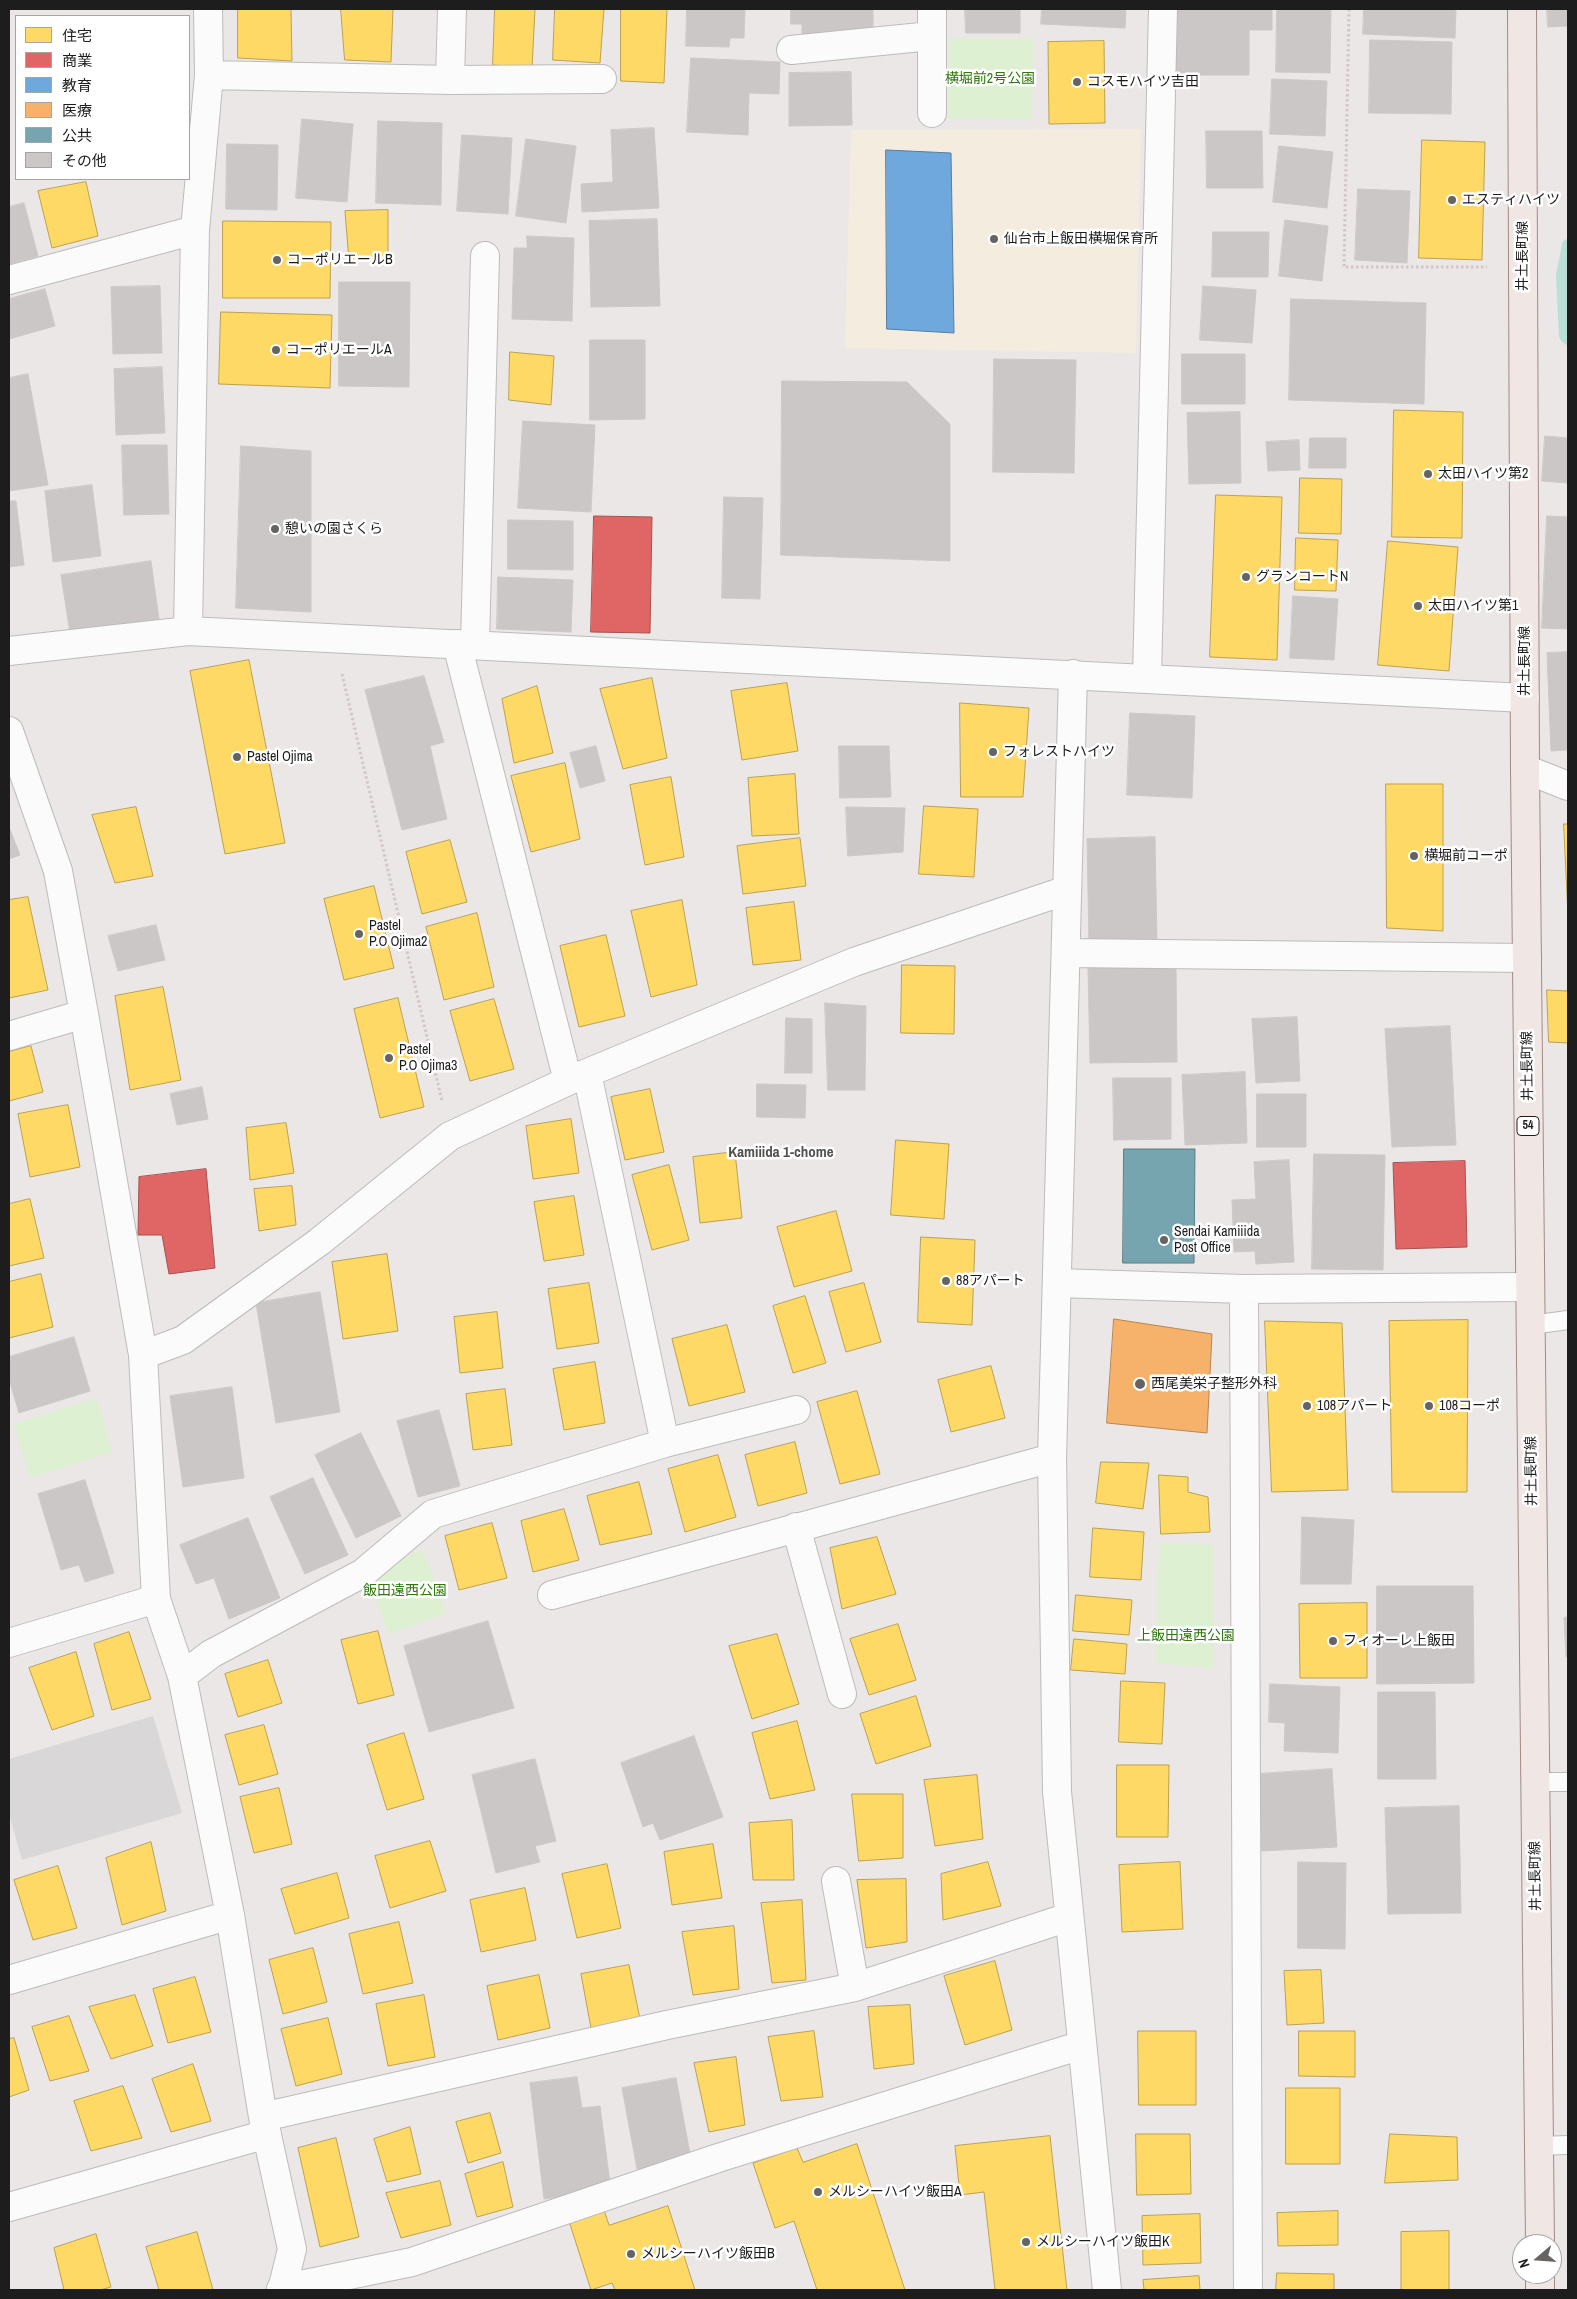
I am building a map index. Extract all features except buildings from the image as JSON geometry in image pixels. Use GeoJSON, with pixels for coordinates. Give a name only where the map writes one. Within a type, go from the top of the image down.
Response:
{"type":"FeatureCollection","features":[{"type":"Feature","properties":{"kind":"main road","name":"井土長町線"},"geometry":{"type":"LineString","coordinates":[[1522,9],[1525,769],[1540,2234]]}},
{"type":"Feature","properties":{"kind":"street"},"geometry":{"type":"LineString","coordinates":[[188,631],[195,230],[209,75],[208,9]]}},
{"type":"Feature","properties":{"kind":"street"},"geometry":{"type":"LineString","coordinates":[[450,80],[452,9]]}},
{"type":"Feature","properties":{"kind":"street"},"geometry":{"type":"LineString","coordinates":[[932,9],[932,113]]}},
{"type":"Feature","properties":{"kind":"street"},"geometry":{"type":"LineString","coordinates":[[1147,678],[1163,9]]}},
{"type":"Feature","properties":{"kind":"street"},"geometry":{"type":"LineString","coordinates":[[791,50],[931,36]]}},
{"type":"Feature","properties":{"kind":"street"},"geometry":{"type":"LineString","coordinates":[[209,75],[450,80],[602,79]]}},
{"type":"Feature","properties":{"kind":"street"},"geometry":{"type":"LineString","coordinates":[[9,280],[195,230]]}},
{"type":"Feature","properties":{"kind":"street"},"geometry":{"type":"LineString","coordinates":[[485,256],[466,644],[577,1077],[665,1443]]}},
{"type":"Feature","properties":{"kind":"street"},"geometry":{"type":"LineString","coordinates":[[9,650],[188,631],[1525,698]]}},
{"type":"Feature","properties":{"kind":"street"},"geometry":{"type":"LineString","coordinates":[[1073,674],[1052,1458],[1057,1792],[1107,2290]]}},
{"type":"Feature","properties":{"kind":"street"},"geometry":{"type":"LineString","coordinates":[[9,731],[58,871],[84,1014],[143,1355],[156,1599],[182,1676],[230,1915],[265,2125],[292,2249],[282,2290],[412,2262],[718,2158],[1082,2045]]}},
{"type":"Feature","properties":{"kind":"street"},"geometry":{"type":"LineString","coordinates":[[1525,769],[1568,786]]}},
{"type":"Feature","properties":{"kind":"street"},"geometry":{"type":"LineString","coordinates":[[143,1355],[183,1340],[319,1242],[450,1136],[577,1077],[854,962],[1067,890]]}},
{"type":"Feature","properties":{"kind":"street"},"geometry":{"type":"LineString","coordinates":[[1066,953],[1527,958]]}},
{"type":"Feature","properties":{"kind":"street"},"geometry":{"type":"LineString","coordinates":[[9,1036],[84,1014]]}},
{"type":"Feature","properties":{"kind":"street"},"geometry":{"type":"LineString","coordinates":[[1057,1284],[1244,1289],[1530,1287]]}},
{"type":"Feature","properties":{"kind":"street"},"geometry":{"type":"LineString","coordinates":[[1244,1289],[1248,2290]]}},
{"type":"Feature","properties":{"kind":"street"},"geometry":{"type":"LineString","coordinates":[[182,1676],[211,1654],[363,1573],[433,1514],[665,1443],[796,1410]]}},
{"type":"Feature","properties":{"kind":"street"},"geometry":{"type":"LineString","coordinates":[[552,1595],[1052,1458]]}},
{"type":"Feature","properties":{"kind":"street"},"geometry":{"type":"LineString","coordinates":[[796,1527],[842,1694]]}},
{"type":"Feature","properties":{"kind":"street"},"geometry":{"type":"LineString","coordinates":[[9,1643],[156,1599]]}},
{"type":"Feature","properties":{"kind":"street"},"geometry":{"type":"LineString","coordinates":[[836,1882],[855,1987]]}},
{"type":"Feature","properties":{"kind":"street"},"geometry":{"type":"LineString","coordinates":[[9,1980],[230,1915]]}},
{"type":"Feature","properties":{"kind":"street"},"geometry":{"type":"LineString","coordinates":[[9,2208],[265,2125],[667,2026],[855,1987],[1069,1917]]}},
{"type":"Feature","properties":{"kind":"lane"},"geometry":{"type":"LineString","coordinates":[[1530,1325],[1568,1320]]}},
{"type":"Feature","properties":{"kind":"lane"},"geometry":{"type":"LineString","coordinates":[[1535,1782],[1568,1782]]}},
{"type":"Feature","properties":{"kind":"lane"},"geometry":{"type":"LineString","coordinates":[[1538,2146],[1568,2145]]}},
{"type":"Feature","properties":{"kind":"path"},"geometry":{"type":"LineString","coordinates":[[1349,9],[1344,267],[1490,267]]}},
{"type":"Feature","properties":{"kind":"path"},"geometry":{"type":"LineString","coordinates":[[334,638],[450,1136]]}},
{"type":"Feature","properties":{"kind":"shaded area","name":"仙台市上飯田横堀保育所"},"geometry":{"type":"Polygon","coordinates":[[[1141,129],[1136,353],[845,348],[851,130],[1141,129]]]}},
{"type":"Feature","properties":{"kind":"shaded area"},"geometry":{"type":"Polygon","coordinates":[[[153,1716],[182,1813],[22,1860],[9,1814],[9,1759],[153,1716]]]}},
{"type":"Feature","properties":{"kind":"green space","name":"横堀前2号公園"},"geometry":{"type":"Polygon","coordinates":[[[949,38],[1033,39],[1032,119],[948,118],[949,38]]]}},
{"type":"Feature","properties":{"kind":"green space"},"geometry":{"type":"Polygon","coordinates":[[[97,1398],[112,1452],[30,1478],[14,1424],[97,1398]]]}},
{"type":"Feature","properties":{"kind":"green space","name":"上飯田遠西公園"},"geometry":{"type":"Polygon","coordinates":[[[1159,1543],[1213,1545],[1214,1668],[1156,1663],[1159,1543]]]}},
{"type":"Feature","properties":{"kind":"green space","name":"飯田遠西公園"},"geometry":{"type":"Polygon","coordinates":[[[423,1550],[446,1613],[389,1634],[369,1581],[394,1560],[423,1550]]]}},
{"type":"Feature","properties":{"kind":"waterway"},"geometry":{"type":"LineString","coordinates":[[1568,245],[1562,276],[1565,336],[1568,339]]}},
{"type":"Feature","properties":{"kind":"place","name":"コスモハイツ吉田"},"geometry":{"type":"Point","coordinates":[1077,82]}},
{"type":"Feature","properties":{"kind":"place","name":"エスティハイツ"},"geometry":{"type":"Point","coordinates":[1452,200]}},
{"type":"Feature","properties":{"kind":"place","name":"仙台市上飯田横堀保育所"},"geometry":{"type":"Point","coordinates":[994,239]}},
{"type":"Feature","properties":{"kind":"place","name":"コーポリエールB"},"geometry":{"type":"Point","coordinates":[277,260]}},
{"type":"Feature","properties":{"kind":"place","name":"コーポリエールA"},"geometry":{"type":"Point","coordinates":[276,350]}},
{"type":"Feature","properties":{"kind":"place","name":"太田ハイツ第2"},"geometry":{"type":"Point","coordinates":[1428,474]}},
{"type":"Feature","properties":{"kind":"place","name":"憩いの園さくら"},"geometry":{"type":"Point","coordinates":[275,529]}},
{"type":"Feature","properties":{"kind":"place","name":"グランコートN"},"geometry":{"type":"Point","coordinates":[1246,577]}},
{"type":"Feature","properties":{"kind":"place","name":"太田ハイツ第1"},"geometry":{"type":"Point","coordinates":[1418,606]}},
{"type":"Feature","properties":{"kind":"place","name":"フォレストハイツ"},"geometry":{"type":"Point","coordinates":[993,752]}},
{"type":"Feature","properties":{"kind":"place","name":"Pastel Ojima"},"geometry":{"type":"Point","coordinates":[237,757]}},
{"type":"Feature","properties":{"kind":"place","name":"横堀前コーポ"},"geometry":{"type":"Point","coordinates":[1414,856]}},
{"type":"Feature","properties":{"kind":"place","name":"Pastel P.O Ojima2"},"geometry":{"type":"Point","coordinates":[359,934]}},
{"type":"Feature","properties":{"kind":"place","name":"Pastel P.O Ojima3"},"geometry":{"type":"Point","coordinates":[389,1058]}},
{"type":"Feature","properties":{"kind":"place","name":"Sendai Kamiiida Post Office"},"geometry":{"type":"Point","coordinates":[1164,1240]}},
{"type":"Feature","properties":{"kind":"place","name":"88アパート"},"geometry":{"type":"Point","coordinates":[946,1281]}},
{"type":"Feature","properties":{"kind":"place","name":"西尾美栄子整形外科"},"geometry":{"type":"Point","coordinates":[1140,1384]}},
{"type":"Feature","properties":{"kind":"place","name":"108アパート"},"geometry":{"type":"Point","coordinates":[1307,1406]}},
{"type":"Feature","properties":{"kind":"place","name":"108コーポ"},"geometry":{"type":"Point","coordinates":[1429,1406]}},
{"type":"Feature","properties":{"kind":"place","name":"フィオーレ上飯田"},"geometry":{"type":"Point","coordinates":[1333,1641]}},
{"type":"Feature","properties":{"kind":"place","name":"メルシーハイツ飯田A"},"geometry":{"type":"Point","coordinates":[818,2192]}},
{"type":"Feature","properties":{"kind":"place","name":"メルシーハイツ飯田K"},"geometry":{"type":"Point","coordinates":[1026,2242]}},
{"type":"Feature","properties":{"kind":"place","name":"メルシーハイツ飯田B"},"geometry":{"type":"Point","coordinates":[631,2254]}},
{"type":"Feature","properties":{"kind":"district","name":"Kamiiida 1-chome"},"geometry":{"type":"Point","coordinates":[781,1153]}}]}
